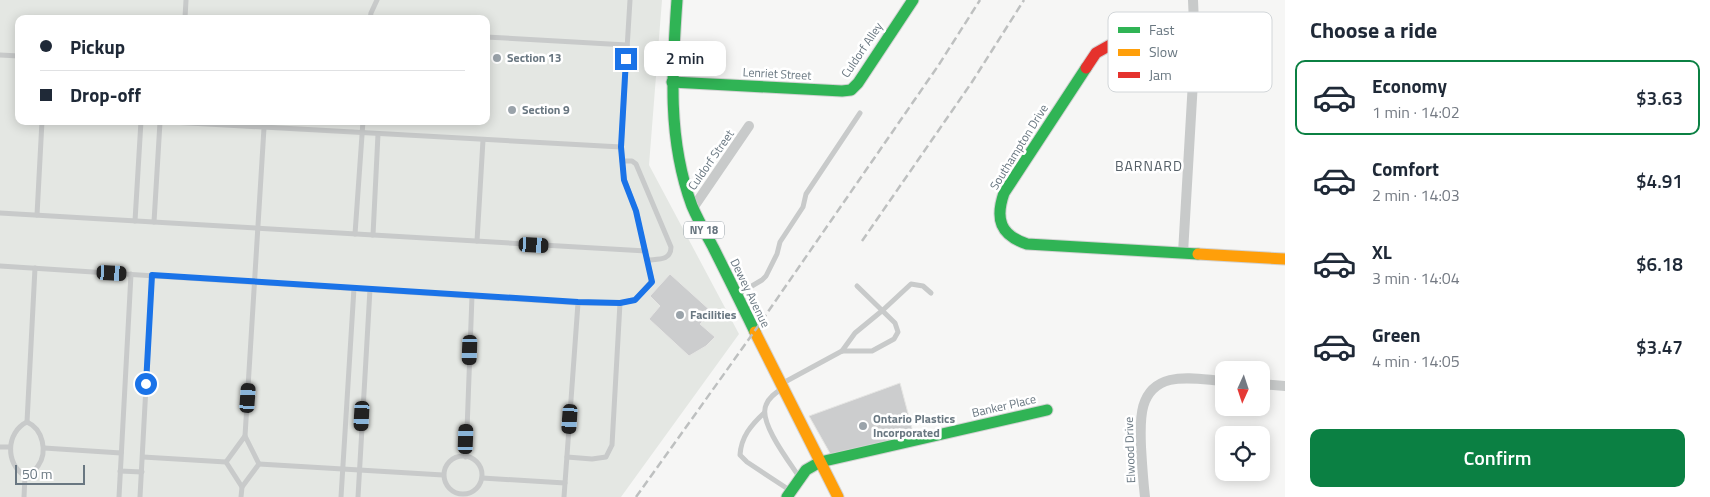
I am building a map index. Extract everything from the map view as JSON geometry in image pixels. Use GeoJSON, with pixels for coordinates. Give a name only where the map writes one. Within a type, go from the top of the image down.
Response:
{"type":"FeatureCollection","features":[{"type":"Feature","properties":{"kind":"street","name":"Dewey Avenue"},"geometry":{"type":"LineString","coordinates":[[677,0],[672,82],[673,120],[677,152],[684,182],[693,208],[736,296],[838,497]]}},
{"type":"Feature","properties":{"kind":"street","name":"Culdorf Alley"},"geometry":{"type":"LineString","coordinates":[[851,90],[858,83],[912,0]]}},
{"type":"Feature","properties":{"kind":"street","name":"Southampton Drive"},"geometry":{"type":"LineString","coordinates":[[1108,46],[1091,60],[1004,194],[999,212],[1001,223],[1007,234],[1012,239],[1027,244],[1285,259]]}},
{"type":"Feature","properties":{"kind":"street","name":"Lenriet Street"},"geometry":{"type":"LineString","coordinates":[[672,82],[851,90]]}},
{"type":"Feature","properties":{"kind":"street"},"geometry":{"type":"LineString","coordinates":[[1183,253],[1192,92]]}},
{"type":"Feature","properties":{"kind":"street","name":"Culdorf Street"},"geometry":{"type":"LineString","coordinates":[[693,208],[749,126]]}},
{"type":"Feature","properties":{"kind":"street","name":"Elwood Drive"},"geometry":{"type":"LineString","coordinates":[[1145,497],[1140,420],[1145,400],[1150,391],[1161,383],[1177,379],[1215,381]]}},
{"type":"Feature","properties":{"kind":"street"},"geometry":{"type":"LineString","coordinates":[[1270,385],[1285,386]]}},
{"type":"Feature","properties":{"kind":"street","name":"Banker Place"},"geometry":{"type":"LineString","coordinates":[[820,462],[1047,410]]}},
{"type":"Feature","properties":{"kind":"street"},"geometry":{"type":"LineString","coordinates":[[789,494],[806,470],[820,462]]}},
{"type":"Feature","properties":{"kind":"lane"},"geometry":{"type":"LineString","coordinates":[[184,15],[186,0]]}},
{"type":"Feature","properties":{"kind":"lane"},"geometry":{"type":"LineString","coordinates":[[371,15],[377,0]]}},
{"type":"Feature","properties":{"kind":"lane"},"geometry":{"type":"LineString","coordinates":[[0,266],[578,302],[620,303],[635,300],[652,282],[636,211],[624,180],[622,161],[621,147],[630,0]]}},
{"type":"Feature","properties":{"kind":"lane"},"geometry":{"type":"LineString","coordinates":[[490,37],[627,46]]}},
{"type":"Feature","properties":{"kind":"lane"},"geometry":{"type":"LineString","coordinates":[[0,55],[15,56]]}},
{"type":"Feature","properties":{"kind":"lane"},"geometry":{"type":"LineString","coordinates":[[736,296],[766,276],[778,254],[780,242],[803,207],[806,194],[860,113]]}},
{"type":"Feature","properties":{"kind":"lane"},"geometry":{"type":"LineString","coordinates":[[37,215],[42,125]]}},
{"type":"Feature","properties":{"kind":"lane"},"geometry":{"type":"LineString","coordinates":[[135,221],[142,125]]}},
{"type":"Feature","properties":{"kind":"lane"},"geometry":{"type":"LineString","coordinates":[[154,222],[160,125]]}},
{"type":"Feature","properties":{"kind":"lane"},"geometry":{"type":"LineString","coordinates":[[212,125],[621,147]]}},
{"type":"Feature","properties":{"kind":"lane"},"geometry":{"type":"LineString","coordinates":[[355,234],[363,125]]}},
{"type":"Feature","properties":{"kind":"lane"},"geometry":{"type":"LineString","coordinates":[[259,464],[245,436],[264,128]]}},
{"type":"Feature","properties":{"kind":"lane"},"geometry":{"type":"LineString","coordinates":[[373,235],[378,134]]}},
{"type":"Feature","properties":{"kind":"lane"},"geometry":{"type":"LineString","coordinates":[[477,241],[483,140]]}},
{"type":"Feature","properties":{"kind":"lane"},"geometry":{"type":"LineString","coordinates":[[622,161],[632,161],[636,164],[671,247],[668,256],[661,259],[648,260]]}},
{"type":"Feature","properties":{"kind":"lane"},"geometry":{"type":"LineString","coordinates":[[0,213],[646,251]]}},
{"type":"Feature","properties":{"kind":"lane"},"geometry":{"type":"LineString","coordinates":[[27,422],[34,268]]}},
{"type":"Feature","properties":{"kind":"lane"},"geometry":{"type":"LineString","coordinates":[[119,497],[131,274]]}},
{"type":"Feature","properties":{"kind":"lane"},"geometry":{"type":"LineString","coordinates":[[140,497],[152,275]]}},
{"type":"Feature","properties":{"kind":"lane"},"geometry":{"type":"LineString","coordinates":[[800,478],[770,431],[764,414],[765,406],[772,395],[782,386],[842,351],[854,333],[911,284],[923,286],[931,293]]}},
{"type":"Feature","properties":{"kind":"lane"},"geometry":{"type":"LineString","coordinates":[[842,351],[872,351],[894,339],[898,332],[896,323],[857,286]]}},
{"type":"Feature","properties":{"kind":"lane"},"geometry":{"type":"LineString","coordinates":[[341,497],[354,288]]}},
{"type":"Feature","properties":{"kind":"lane"},"geometry":{"type":"LineString","coordinates":[[358,497],[370,289]]}},
{"type":"Feature","properties":{"kind":"lane"},"geometry":{"type":"LineString","coordinates":[[466,457],[472,296]]}},
{"type":"Feature","properties":{"kind":"lane"},"geometry":{"type":"LineString","coordinates":[[564,497],[578,302]]}},
{"type":"Feature","properties":{"kind":"lane"},"geometry":{"type":"LineString","coordinates":[[567,457],[592,459],[606,457],[612,445],[620,303]]}},
{"type":"Feature","properties":{"kind":"lane"},"geometry":{"type":"LineString","coordinates":[[764,414],[742,439],[740,455],[789,494]]}},
{"type":"Feature","properties":{"kind":"lane"},"geometry":{"type":"LineString","coordinates":[[24,497],[26,476],[38,466],[44,448],[41,437],[34,425],[27,422],[20,425],[10,448],[11,456],[18,472],[26,476]]}},
{"type":"Feature","properties":{"kind":"lane"},"geometry":{"type":"LineString","coordinates":[[226,462],[245,436]]}},
{"type":"Feature","properties":{"kind":"lane"},"geometry":{"type":"LineString","coordinates":[[0,447],[10,448]]}},
{"type":"Feature","properties":{"kind":"lane"},"geometry":{"type":"LineString","coordinates":[[44,448],[122,453]]}},
{"type":"Feature","properties":{"kind":"lane"},"geometry":{"type":"LineString","coordinates":[[458,456],[466,457],[470,457],[480,466],[482,478],[473,491],[462,496],[447,486],[443,475],[444,469],[452,459],[458,456]]}},
{"type":"Feature","properties":{"kind":"lane"},"geometry":{"type":"LineString","coordinates":[[143,457],[226,462]]}},
{"type":"Feature","properties":{"kind":"lane"},"geometry":{"type":"LineString","coordinates":[[226,462],[242,487]]}},
{"type":"Feature","properties":{"kind":"lane"},"geometry":{"type":"LineString","coordinates":[[259,464],[443,475]]}},
{"type":"Feature","properties":{"kind":"lane"},"geometry":{"type":"LineString","coordinates":[[241,497],[242,487],[259,464]]}},
{"type":"Feature","properties":{"kind":"lane"},"geometry":{"type":"LineString","coordinates":[[120,471],[142,472]]}},
{"type":"Feature","properties":{"kind":"lane"},"geometry":{"type":"LineString","coordinates":[[482,478],[565,483]]}},
{"type":"Feature","properties":{"kind":"shaded area"},"geometry":{"type":"Polygon","coordinates":[[[0,0],[662,0],[649,165],[739,334],[621,497],[0,497],[0,0]]]}},
{"type":"Feature","properties":{"kind":"building","name":"Facilities"},"geometry":{"type":"Polygon","coordinates":[[[670,274],[712,312],[700,324],[715,337],[706,346],[689,356],[649,319],[660,306],[650,296],[670,274]]]}},
{"type":"Feature","properties":{"kind":"building","name":"Ontario Plastics Incorporated"},"geometry":{"type":"Polygon","coordinates":[[[900,383],[914,436],[831,455],[809,416],[900,383]]]}},
{"type":"Feature","properties":{"kind":"railway"},"geometry":{"type":"LineString","coordinates":[[636,497],[754,332],[938,66],[980,0]]}},
{"type":"Feature","properties":{"kind":"railway"},"geometry":{"type":"LineString","coordinates":[[862,241],[972,82],[1024,0]]}},
{"type":"Feature","properties":{"kind":"traffic: fast"},"geometry":{"type":"LineString","coordinates":[[677,0],[673,104],[678,155],[684,181],[694,211],[755,332]]}},
{"type":"Feature","properties":{"kind":"traffic: fast"},"geometry":{"type":"LineString","coordinates":[[672,82],[851,90],[858,83],[913,0]]}},
{"type":"Feature","properties":{"kind":"traffic: fast"},"geometry":{"type":"LineString","coordinates":[[1086,68],[1004,193],[1001,202],[1000,218],[1005,231],[1027,244],[1198,254]]}},
{"type":"Feature","properties":{"kind":"traffic: fast"},"geometry":{"type":"LineString","coordinates":[[787,497],[806,470],[820,462],[1047,410]]}},
{"type":"Feature","properties":{"kind":"traffic: slow"},"geometry":{"type":"LineString","coordinates":[[1198,254],[1285,259]]}},
{"type":"Feature","properties":{"kind":"traffic: slow"},"geometry":{"type":"LineString","coordinates":[[755,332],[838,497]]}},
{"type":"Feature","properties":{"kind":"traffic: jam"},"geometry":{"type":"LineString","coordinates":[[1086,68],[1096,53],[1108,46]]}},
{"type":"Feature","properties":{"kind":"place","name":"Section 13"},"geometry":{"type":"Point","coordinates":[497,58]}},
{"type":"Feature","properties":{"kind":"place","name":"Section 9"},"geometry":{"type":"Point","coordinates":[512,110]}},
{"type":"Feature","properties":{"kind":"place","name":"Facilities"},"geometry":{"type":"Point","coordinates":[680,315]}},
{"type":"Feature","properties":{"kind":"place","name":"Ontario Plastics Incorporated"},"geometry":{"type":"Point","coordinates":[863,426]}},
{"type":"Feature","properties":{"kind":"district","name":"BARNARD"},"geometry":{"type":"Point","coordinates":[1149,166]}},
{"type":"Feature","properties":{"kind":"route"},"geometry":{"type":"LineString","coordinates":[[146,384],[152,275],[578,302],[620,303],[635,300],[652,282],[636,211],[624,180],[621,147],[626,59]]}}]}
